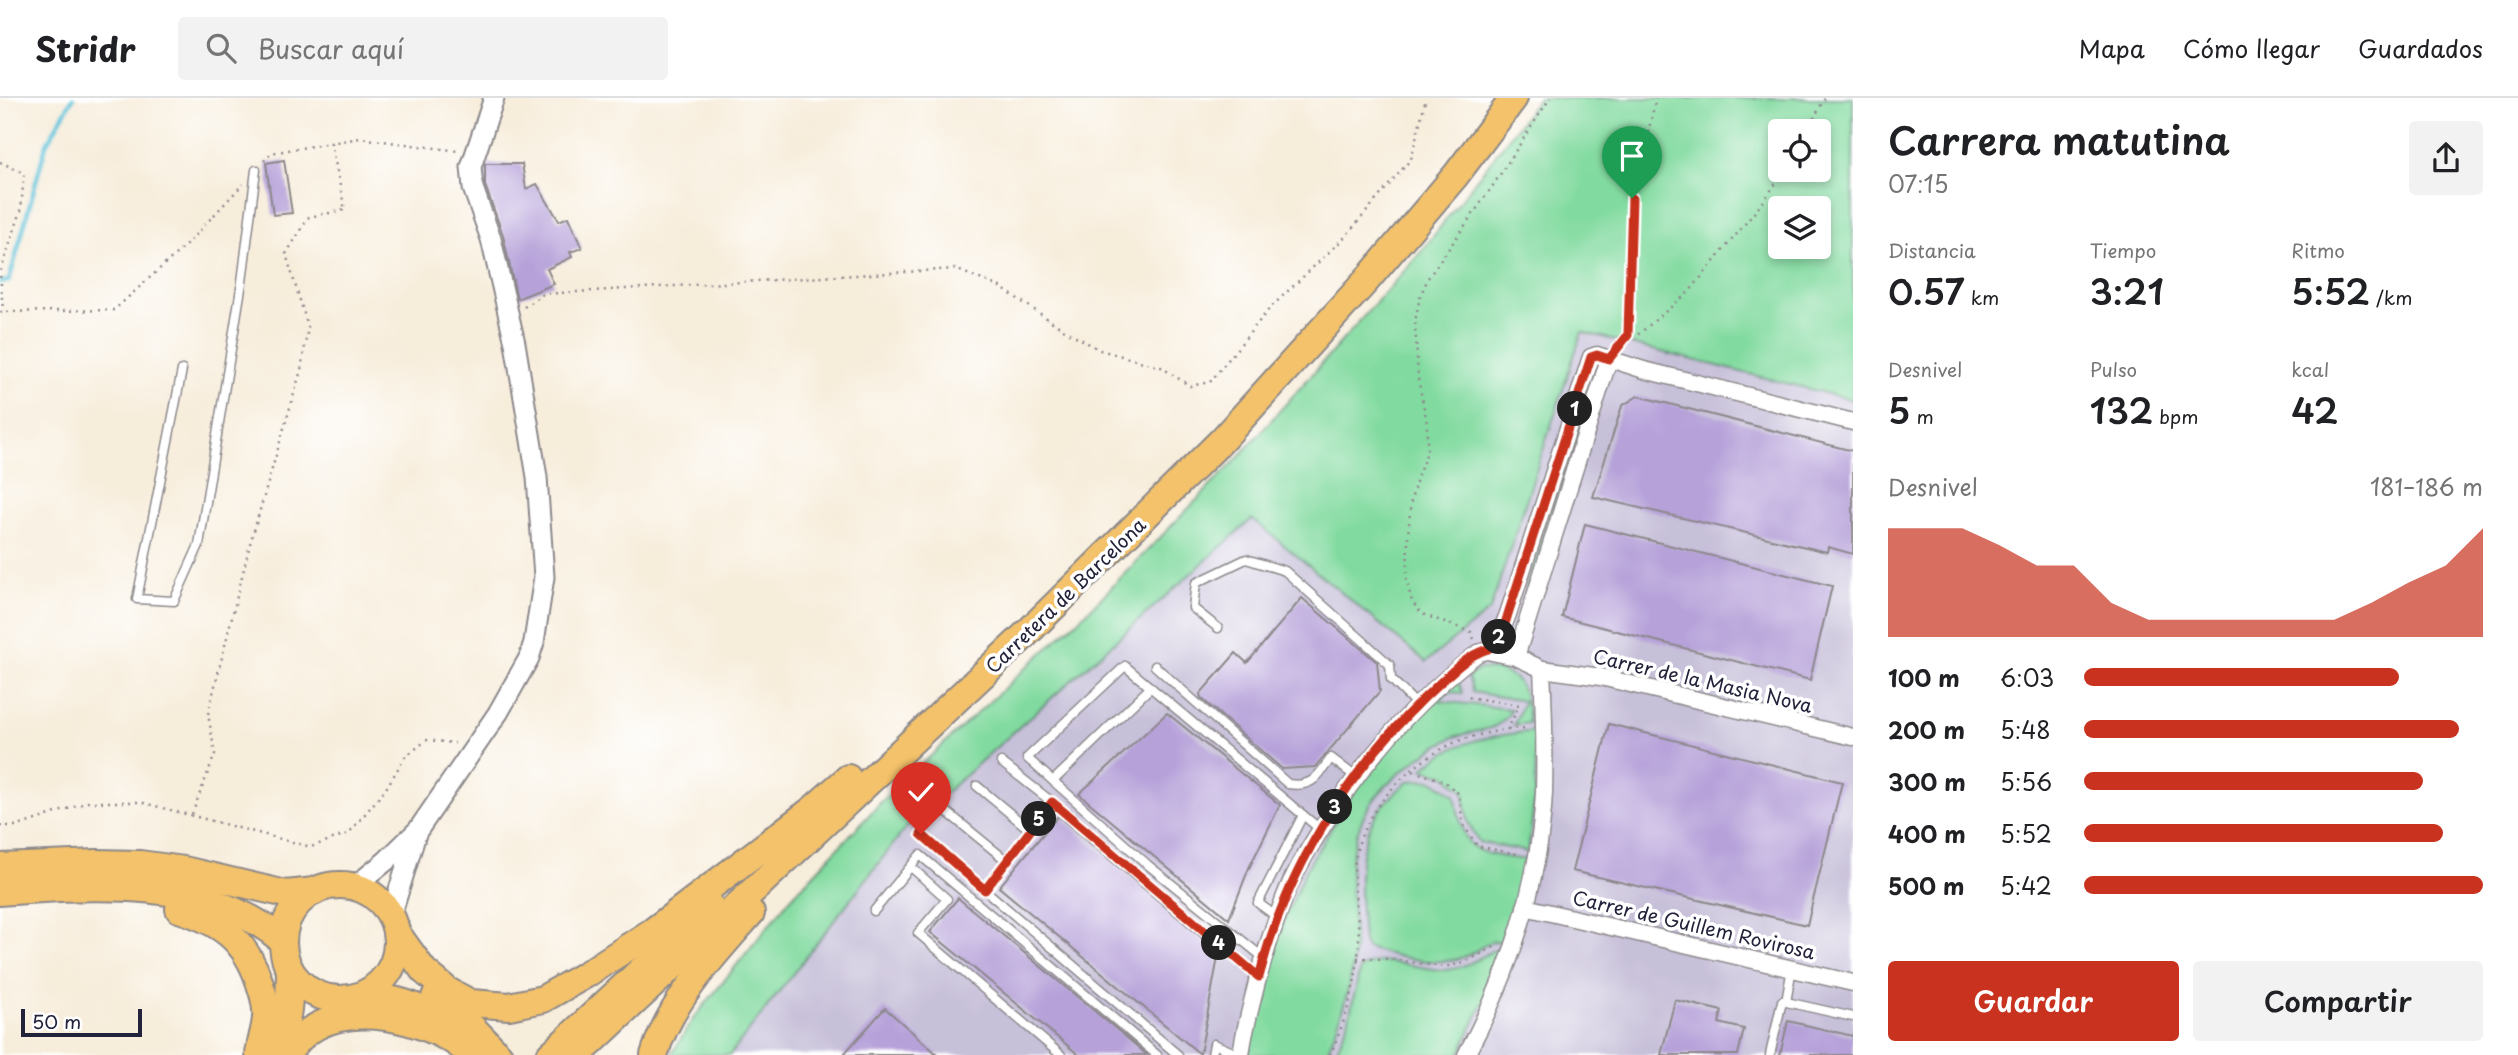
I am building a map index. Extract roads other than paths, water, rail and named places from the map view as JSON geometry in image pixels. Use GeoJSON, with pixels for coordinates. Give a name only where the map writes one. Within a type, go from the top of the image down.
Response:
{"type":"FeatureCollection","features":[{"type":"Feature","properties":{"kind":"highway","name":"Carretera de Barcelona"},"geometry":{"type":"LineString","coordinates":[[578,1055],[1090,573],[1216,446],[1366,281],[1456,175],[1514,98]]}},
{"type":"Feature","properties":{"kind":"highway"},"geometry":{"type":"LineString","coordinates":[[394,933],[424,971],[448,991],[471,1003],[509,1006],[542,999],[585,975],[653,931],[813,810],[1023,618],[1203,446],[1216,446]]}},
{"type":"Feature","properties":{"kind":"highway"},"geometry":{"type":"LineString","coordinates":[[654,1055],[671,1016],[690,986],[732,934],[822,839],[829,820]]}},
{"type":"Feature","properties":{"kind":"highway"},"geometry":{"type":"LineString","coordinates":[[550,1055],[773,847],[791,826]]}},
{"type":"Feature","properties":{"kind":"highway"},"geometry":{"type":"LineString","coordinates":[[0,867],[74,863],[140,864],[184,870],[286,894],[315,891],[334,885],[354,887],[378,899],[412,976],[470,1025],[499,1055]]}},
{"type":"Feature","properties":{"kind":"highway"},"geometry":{"type":"LineString","coordinates":[[0,892],[81,886],[137,888],[222,905],[264,925],[283,941]]}},
{"type":"Feature","properties":{"kind":"highway"},"geometry":{"type":"LineString","coordinates":[[137,888],[164,904],[205,917],[223,928],[240,944],[253,965],[264,995],[266,1016],[258,1055]]}},
{"type":"Feature","properties":{"kind":"highway"},"geometry":{"type":"LineString","coordinates":[[315,891],[300,901],[292,911],[286,923],[283,941],[285,959],[290,971],[305,988],[324,998],[340,1000],[359,996],[373,989],[384,979],[392,966],[394,933]]}},
{"type":"Feature","properties":{"kind":"highway"},"geometry":{"type":"LineString","coordinates":[[271,1055],[286,1027],[290,971]]}},
{"type":"Feature","properties":{"kind":"highway"},"geometry":{"type":"LineString","coordinates":[[359,996],[395,1000],[427,1012],[449,1024],[480,1055]]}},
{"type":"Feature","properties":{"kind":"highway"},"geometry":{"type":"LineString","coordinates":[[287,1055],[298,1039],[310,1030],[341,1016],[411,1021],[452,1040],[472,1055]]}},
{"type":"Feature","properties":{"kind":"street"},"geometry":{"type":"LineString","coordinates":[[354,887],[418,830],[509,695],[533,646],[544,579],[537,477],[509,316],[491,239],[473,188],[471,167],[494,98]]}},
{"type":"Feature","properties":{"kind":"street"},"geometry":{"type":"LineString","coordinates":[[1240,1055],[1264,958],[1285,894],[1321,830],[1356,777],[1417,705],[1497,642],[1591,357],[1597,355],[1644,370],[1853,422]]}},
{"type":"Feature","properties":{"kind":"street"},"geometry":{"type":"LineString","coordinates":[[1516,657],[1609,359]]}},
{"type":"Feature","properties":{"kind":"street","name":"Carrer de la Masia Nova"},"geometry":{"type":"LineString","coordinates":[[1483,652],[1516,657],[1542,669],[1601,677],[1853,737]]}},
{"type":"Feature","properties":{"kind":"street"},"geometry":{"type":"LineString","coordinates":[[1466,1055],[1482,1027],[1513,950],[1536,859],[1544,794],[1542,669]]}},
{"type":"Feature","properties":{"kind":"street"},"geometry":{"type":"LineString","coordinates":[[394,933],[418,830]]}},
{"type":"Feature","properties":{"kind":"street","name":"Carrer de Guillem Rovirosa"},"geometry":{"type":"LineString","coordinates":[[1525,906],[1853,983]]}},
{"type":"Feature","properties":{"kind":"lane"},"geometry":{"type":"LineString","coordinates":[[183,370],[137,599],[174,601],[199,545],[242,282],[256,170]]}},
{"type":"Feature","properties":{"kind":"lane"},"geometry":{"type":"LineString","coordinates":[[1217,628],[1193,608],[1196,583],[1246,559],[1285,571],[1390,664],[1391,679],[1417,705]]}},
{"type":"Feature","properties":{"kind":"lane"},"geometry":{"type":"LineString","coordinates":[[1264,958],[1148,865],[1027,758],[1125,666],[1321,830]]}},
{"type":"Feature","properties":{"kind":"lane"},"geometry":{"type":"LineString","coordinates":[[1156,666],[1288,784],[1301,786],[1317,779],[1331,758],[1356,777]]}},
{"type":"Feature","properties":{"kind":"lane"},"geometry":{"type":"LineString","coordinates":[[1054,781],[1151,687]]}},
{"type":"Feature","properties":{"kind":"lane"},"geometry":{"type":"LineString","coordinates":[[1001,762],[1259,977]]}},
{"type":"Feature","properties":{"kind":"lane"},"geometry":{"type":"LineString","coordinates":[[977,786],[1030,830]]}},
{"type":"Feature","properties":{"kind":"lane"},"geometry":{"type":"LineString","coordinates":[[985,890],[1052,802]]}},
{"type":"Feature","properties":{"kind":"lane"},"geometry":{"type":"LineString","coordinates":[[947,813],[1007,861]]}},
{"type":"Feature","properties":{"kind":"lane"},"geometry":{"type":"LineString","coordinates":[[1278,917],[1258,903],[1303,815]]}},
{"type":"Feature","properties":{"kind":"lane"},"geometry":{"type":"LineString","coordinates":[[921,834],[1178,1055]]}},
{"type":"Feature","properties":{"kind":"lane"},"geometry":{"type":"LineString","coordinates":[[874,911],[920,855],[1157,1055]]}},
{"type":"Feature","properties":{"kind":"lane"},"geometry":{"type":"LineString","coordinates":[[911,867],[947,899],[918,933],[1061,1055]]}},
{"type":"Feature","properties":{"kind":"lane"},"geometry":{"type":"LineString","coordinates":[[1786,1002],[1792,968]]}},
{"type":"Feature","properties":{"kind":"lane"},"geometry":{"type":"LineString","coordinates":[[1769,1055],[1782,1001],[1853,1017]]}},
{"type":"Feature","properties":{"kind":"lane"},"geometry":{"type":"LineString","coordinates":[[1212,1055],[1214,1044],[1240,1055]]}},
{"type":"Feature","properties":{"kind":"waterway"},"geometry":{"type":"LineString","coordinates":[[0,282],[9,281],[46,145],[73,98]]}}]}
